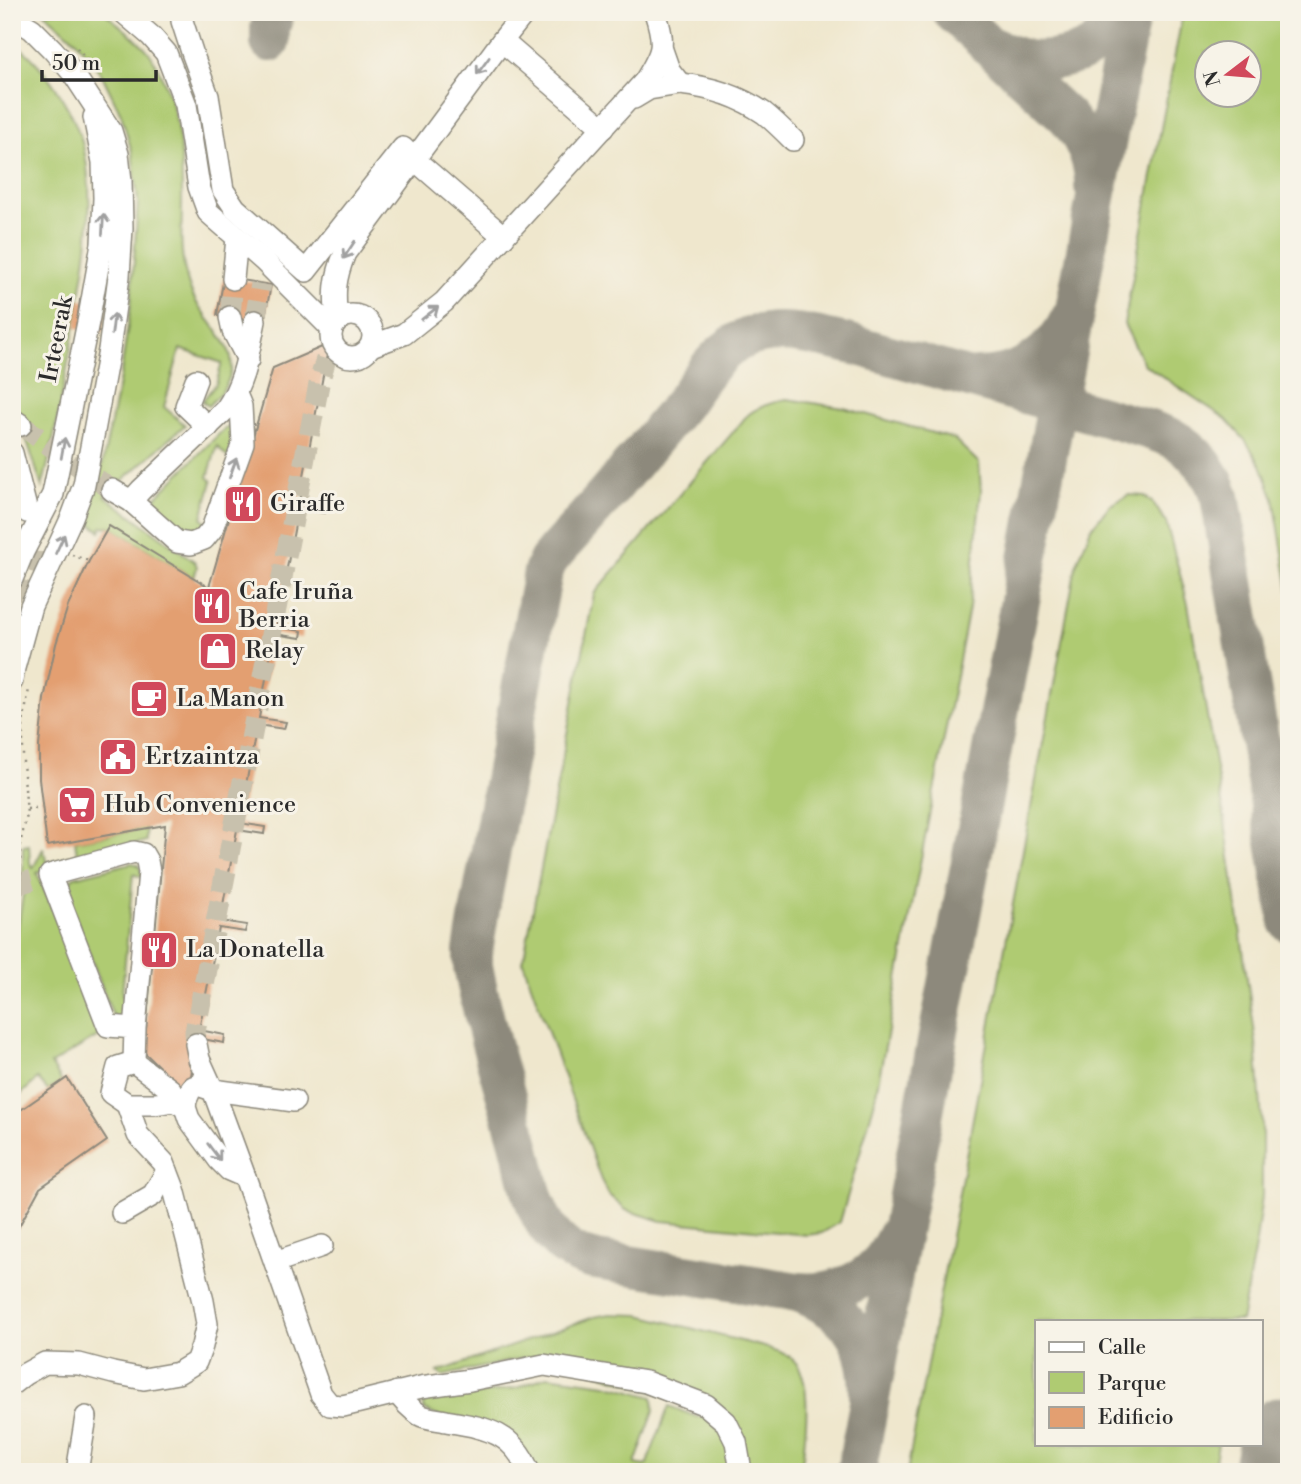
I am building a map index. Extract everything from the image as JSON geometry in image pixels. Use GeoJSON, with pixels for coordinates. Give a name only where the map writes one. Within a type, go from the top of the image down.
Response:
{"type":"FeatureCollection","features":[{"type":"Feature","properties":{"kind":"street"},"geometry":{"type":"LineString","coordinates":[[122,12],[166,52],[186,105],[199,187],[208,212],[264,261],[333,339],[343,355],[354,357],[364,354],[371,346],[373,337],[371,327],[365,319],[355,315],[345,316],[333,339]]}},
{"type":"Feature","properties":{"kind":"street"},"geometry":{"type":"LineString","coordinates":[[183,12],[182,21],[192,55],[208,96],[223,190],[235,208],[306,271],[403,148],[504,237]]}},
{"type":"Feature","properties":{"kind":"street"},"geometry":{"type":"LineString","coordinates":[[333,339],[337,273],[345,254],[525,12]]}},
{"type":"Feature","properties":{"kind":"street"},"geometry":{"type":"LineString","coordinates":[[655,12],[662,50],[669,70],[680,84]]}},
{"type":"Feature","properties":{"kind":"street"},"geometry":{"type":"LineString","coordinates":[[12,681],[31,606],[84,485],[109,350],[122,229],[118,154],[111,131],[73,73],[32,29],[13,15]]}},
{"type":"Feature","properties":{"kind":"street"},"geometry":{"type":"LineString","coordinates":[[502,41],[603,128]]}},
{"type":"Feature","properties":{"kind":"street"},"geometry":{"type":"LineString","coordinates":[[371,346],[404,334],[444,302],[645,81],[662,50]]}},
{"type":"Feature","properties":{"kind":"street"},"geometry":{"type":"LineString","coordinates":[[624,105],[649,89],[680,84],[702,86],[731,95],[764,113],[793,140]]}},
{"type":"Feature","properties":{"kind":"street","name":"Irteerak"},"geometry":{"type":"LineString","coordinates":[[12,579],[53,494],[102,244],[103,162],[90,100]]}},
{"type":"Feature","properties":{"kind":"street"},"geometry":{"type":"LineString","coordinates":[[233,279],[237,237]]}},
{"type":"Feature","properties":{"kind":"street"},"geometry":{"type":"LineString","coordinates":[[261,284],[264,261]]}},
{"type":"Feature","properties":{"kind":"street"},"geometry":{"type":"LineString","coordinates":[[230,317],[233,331],[248,360]]}},
{"type":"Feature","properties":{"kind":"street"},"geometry":{"type":"LineString","coordinates":[[131,501],[226,410],[236,394],[248,360],[255,321]]}},
{"type":"Feature","properties":{"kind":"street"},"geometry":{"type":"LineString","coordinates":[[196,380],[187,406],[208,427]]}},
{"type":"Feature","properties":{"kind":"street"},"geometry":{"type":"LineString","coordinates":[[112,490],[131,501],[177,542],[191,544],[204,539],[212,529],[243,443],[241,406],[236,394]]}},
{"type":"Feature","properties":{"kind":"street"},"geometry":{"type":"LineString","coordinates":[[12,453],[27,512]]}},
{"type":"Feature","properties":{"kind":"street"},"geometry":{"type":"LineString","coordinates":[[134,1062],[149,872],[143,854],[134,852],[44,876],[108,1026],[135,1028]]}},
{"type":"Feature","properties":{"kind":"street"},"geometry":{"type":"LineString","coordinates":[[196,1044],[199,1059],[245,1177],[321,1394],[330,1405],[343,1406],[397,1392],[544,1365],[646,1382],[706,1405],[726,1422],[736,1442],[739,1472]]}},
{"type":"Feature","properties":{"kind":"street"},"geometry":{"type":"LineString","coordinates":[[134,1062],[171,1090],[219,1160],[229,1170],[245,1177]]}},
{"type":"Feature","properties":{"kind":"street"},"geometry":{"type":"LineString","coordinates":[[134,1062],[118,1066],[111,1093],[127,1104],[180,1104],[186,1100],[193,1087],[198,1085],[213,1090],[294,1101]]}},
{"type":"Feature","properties":{"kind":"street"},"geometry":{"type":"LineString","coordinates":[[12,1384],[46,1363],[79,1364],[144,1379],[178,1373],[195,1362],[202,1346],[207,1324],[177,1201],[164,1163],[138,1135],[127,1104]]}},
{"type":"Feature","properties":{"kind":"street"},"geometry":{"type":"LineString","coordinates":[[122,1213],[153,1195],[167,1171]]}},
{"type":"Feature","properties":{"kind":"street"},"geometry":{"type":"LineString","coordinates":[[153,1195],[177,1201]]}},
{"type":"Feature","properties":{"kind":"street"},"geometry":{"type":"LineString","coordinates":[[275,1262],[322,1245]]}},
{"type":"Feature","properties":{"kind":"street"},"geometry":{"type":"LineString","coordinates":[[397,1392],[422,1416],[484,1428],[504,1437],[524,1460],[528,1472]]}},
{"type":"Feature","properties":{"kind":"street"},"geometry":{"type":"LineString","coordinates":[[77,1472],[86,1416]]}},
{"type":"Feature","properties":{"kind":"path"},"geometry":{"type":"LineString","coordinates":[[75,556],[89,561]]}},
{"type":"Feature","properties":{"kind":"path"},"geometry":{"type":"LineString","coordinates":[[27,809],[41,807]]}},
{"type":"Feature","properties":{"kind":"path"},"geometry":{"type":"LineString","coordinates":[[12,943],[21,897],[20,844],[27,816]]}},
{"type":"Feature","properties":{"kind":"green space"},"geometry":{"type":"Polygon","coordinates":[[[44,12],[104,12],[148,51],[156,63],[174,113],[181,156],[182,257],[194,298],[220,334],[230,354],[230,377],[208,406],[202,401],[216,384],[222,363],[180,349],[164,407],[185,425],[105,496],[195,562],[197,567],[194,578],[109,526],[102,527],[101,531],[84,519],[98,486],[121,373],[131,306],[138,201],[132,152],[121,114],[102,75],[76,41],[44,12]]]}},
{"type":"Feature","properties":{"kind":"green space"},"geometry":{"type":"Polygon","coordinates":[[[1183,12],[1289,12],[1289,591],[1274,498],[1261,465],[1245,440],[1226,419],[1144,364],[1124,324],[1183,12]]]}},
{"type":"Feature","properties":{"kind":"green space"},"geometry":{"type":"Polygon","coordinates":[[[12,41],[41,68],[65,102],[79,133],[88,174],[89,223],[84,273],[42,487],[18,413],[12,404],[12,41]]]}},
{"type":"Feature","properties":{"kind":"green space"},"geometry":{"type":"Polygon","coordinates":[[[787,399],[844,408],[954,439],[979,463],[981,491],[969,608],[874,1104],[840,1222],[822,1233],[807,1235],[662,1221],[626,1210],[609,1195],[601,1180],[523,962],[594,594],[745,418],[761,407],[787,399]]]}},
{"type":"Feature","properties":{"kind":"green space"},"geometry":{"type":"Polygon","coordinates":[[[231,426],[235,428],[230,460],[217,446],[208,477],[212,481],[202,517],[209,525],[197,535],[179,533],[146,507],[223,430],[231,426]]]}},
{"type":"Feature","properties":{"kind":"green space"},"geometry":{"type":"Polygon","coordinates":[[[1129,495],[1144,496],[1153,503],[1166,522],[1188,604],[1224,815],[1256,1042],[1262,1122],[1262,1196],[1241,1320],[1035,1320],[1035,1446],[1218,1446],[1213,1472],[907,1472],[1076,566],[1091,528],[1110,505],[1129,495]]]}},
{"type":"Feature","properties":{"kind":"green space"},"geometry":{"type":"Polygon","coordinates":[[[146,828],[146,841],[37,873],[105,1032],[51,1064],[62,1082],[48,1091],[38,1079],[12,1102],[12,963],[23,895],[23,846],[29,845],[33,868],[43,849],[48,863],[77,854],[75,841],[146,828]]]}},
{"type":"Feature","properties":{"kind":"green space"},"geometry":{"type":"Polygon","coordinates":[[[132,863],[139,865],[143,878],[133,874],[122,995],[132,1008],[130,1018],[115,1021],[65,890],[74,877],[132,863]]]}},
{"type":"Feature","properties":{"kind":"green space"},"geometry":{"type":"Polygon","coordinates":[[[610,1314],[640,1315],[768,1348],[790,1357],[802,1373],[805,1386],[801,1472],[743,1472],[722,1414],[549,1357],[528,1357],[442,1376],[438,1372],[594,1317],[610,1314]]]}},
{"type":"Feature","properties":{"kind":"green space"},"geometry":{"type":"Polygon","coordinates":[[[547,1376],[606,1384],[653,1397],[654,1411],[635,1464],[646,1466],[669,1406],[697,1417],[711,1417],[726,1431],[736,1472],[534,1472],[526,1455],[424,1410],[423,1397],[481,1394],[517,1388],[547,1376]]]}},
{"type":"Feature","properties":{"kind":"building"},"geometry":{"type":"Polygon","coordinates":[[[224,277],[271,285],[264,323],[217,315],[224,277]]]}},
{"type":"Feature","properties":{"kind":"building"},"geometry":{"type":"Polygon","coordinates":[[[80,300],[107,304],[103,332],[76,328],[80,300]]]}},
{"type":"Feature","properties":{"kind":"building"},"geometry":{"type":"Polygon","coordinates":[[[329,344],[299,502],[326,506],[325,513],[298,509],[276,627],[302,631],[301,638],[274,634],[259,718],[286,722],[284,729],[257,725],[239,823],[265,827],[264,834],[237,830],[220,921],[247,925],[245,932],[219,928],[199,1030],[225,1035],[224,1043],[197,1038],[188,1095],[144,1052],[165,825],[47,846],[39,779],[44,699],[56,644],[68,606],[109,526],[209,587],[273,368],[329,344]]]}},
{"type":"Feature","properties":{"kind":"building"},"geometry":{"type":"Polygon","coordinates":[[[67,1078],[107,1141],[40,1188],[12,1239],[12,1116],[67,1078]]]}},
{"type":"Feature","properties":{"kind":"taxiway"},"geometry":{"type":"LineString","coordinates":[[270,42],[270,28],[275,12]]}},
{"type":"Feature","properties":{"kind":"taxiway"},"geometry":{"type":"LineString","coordinates":[[952,12],[1067,117],[1087,149],[1094,186]]}},
{"type":"Feature","properties":{"kind":"taxiway"},"geometry":{"type":"LineString","coordinates":[[992,47],[1028,60],[1066,57],[1085,51],[1100,41],[1114,28],[1125,12]]}},
{"type":"Feature","properties":{"kind":"taxiway"},"geometry":{"type":"LineString","coordinates":[[856,1472],[1131,12]]}},
{"type":"Feature","properties":{"kind":"taxiway"},"geometry":{"type":"LineString","coordinates":[[976,377],[1006,373],[1033,362],[1055,343],[1071,317]]}},
{"type":"Feature","properties":{"kind":"taxiway"},"geometry":{"type":"LineString","coordinates":[[869,1401],[866,1362],[861,1346],[845,1321],[817,1301],[798,1292],[590,1259],[572,1251],[556,1238],[542,1219],[533,1198],[473,966],[479,914],[543,572],[556,551],[633,463],[719,356],[738,342],[762,334],[789,332],[815,336],[855,345],[1147,429],[1174,439],[1196,456],[1213,479],[1220,496],[1289,922]]}},
{"type":"Feature","properties":{"kind":"taxiway"},"geometry":{"type":"LineString","coordinates":[[798,1292],[831,1290],[862,1278],[882,1261],[897,1235]]}},
{"type":"Feature","properties":{"kind":"runway"},"geometry":{"type":"LineString","coordinates":[[1284,1472],[1289,1446]]}},
{"type":"Feature","properties":{"kind":"tunnel"},"geometry":{"type":"LineString","coordinates":[[230,317],[233,279]]}},
{"type":"Feature","properties":{"kind":"tunnel"},"geometry":{"type":"LineString","coordinates":[[255,321],[261,284]]}},
{"type":"Feature","properties":{"kind":"tunnel"},"geometry":{"type":"LineString","coordinates":[[196,1044],[195,1032],[326,359]]}},
{"type":"Feature","properties":{"kind":"tunnel"},"geometry":{"type":"LineString","coordinates":[[21,425],[112,490]]}},
{"type":"Feature","properties":{"kind":"tunnel"},"geometry":{"type":"LineString","coordinates":[[12,631],[34,563],[35,546],[31,525]]}},
{"type":"Feature","properties":{"kind":"tunnel"},"geometry":{"type":"LineString","coordinates":[[12,886],[39,878]]}},
{"type":"Feature","properties":{"kind":"place","name":"Giraffe"},"geometry":{"type":"Point","coordinates":[243,504]}},
{"type":"Feature","properties":{"kind":"place","name":"Cafe Iruña Berria"},"geometry":{"type":"Point","coordinates":[212,606]}},
{"type":"Feature","properties":{"kind":"place","name":"Relay"},"geometry":{"type":"Point","coordinates":[218,651]}},
{"type":"Feature","properties":{"kind":"place","name":"La Manon"},"geometry":{"type":"Point","coordinates":[149,699]}},
{"type":"Feature","properties":{"kind":"place","name":"Ertzaintza"},"geometry":{"type":"Point","coordinates":[118,757]}},
{"type":"Feature","properties":{"kind":"place","name":"Hub Convenience"},"geometry":{"type":"Point","coordinates":[77,805]}},
{"type":"Feature","properties":{"kind":"place","name":"La Donatella"},"geometry":{"type":"Point","coordinates":[159,950]}}]}
